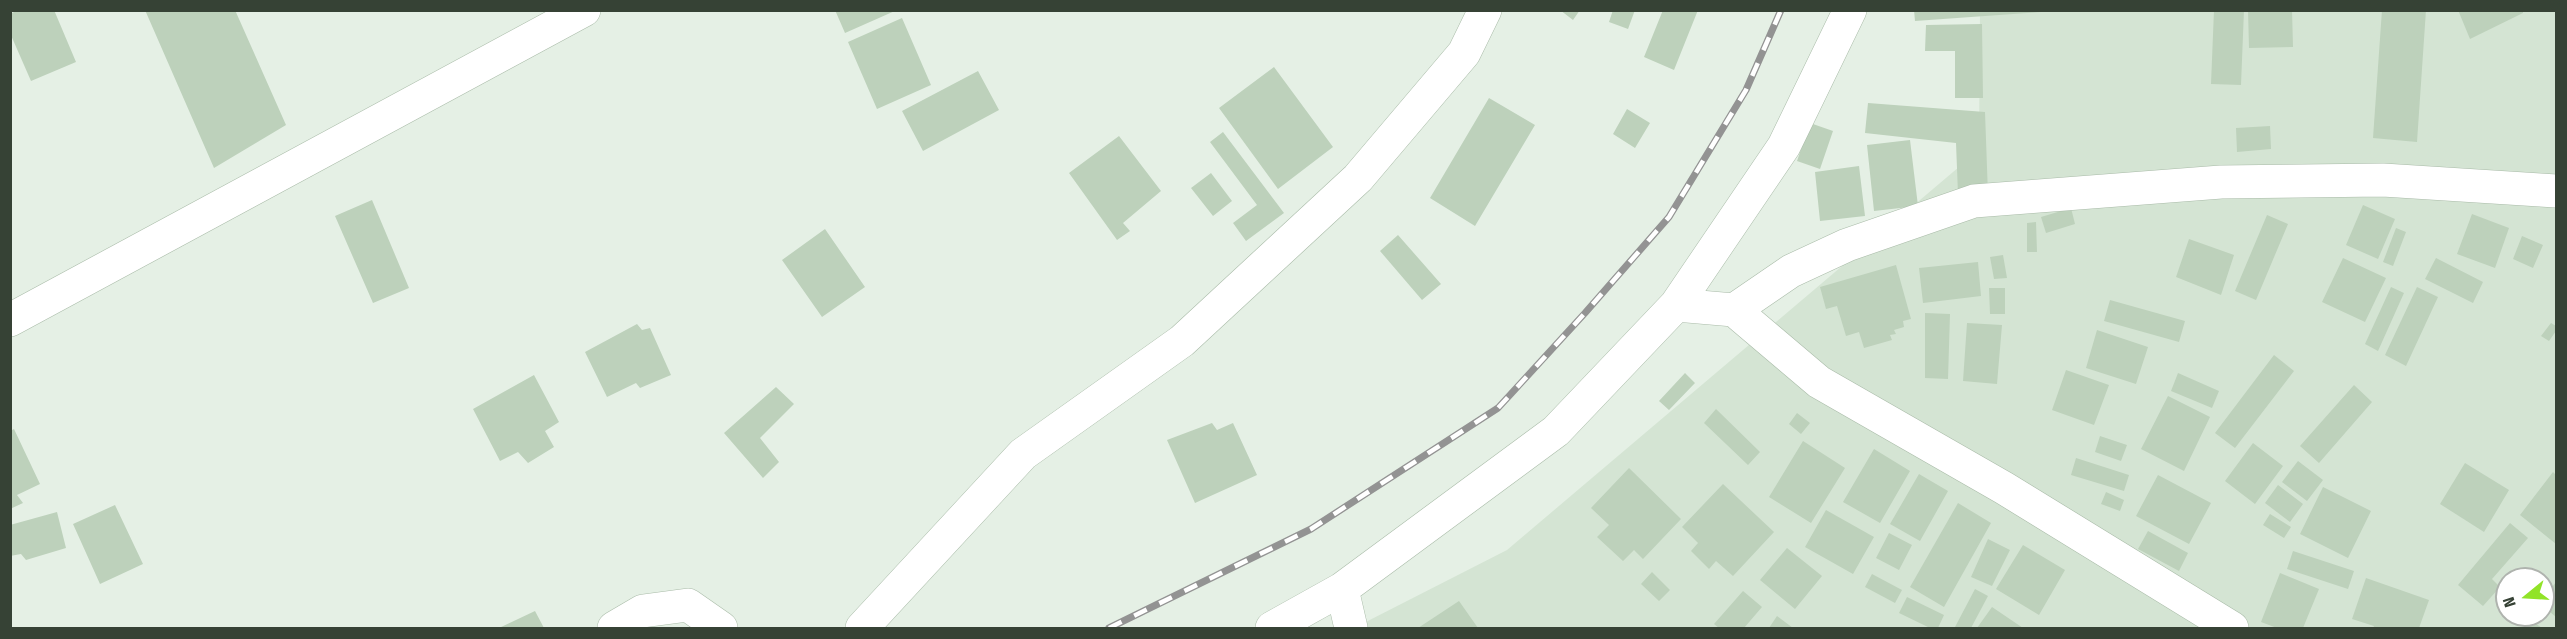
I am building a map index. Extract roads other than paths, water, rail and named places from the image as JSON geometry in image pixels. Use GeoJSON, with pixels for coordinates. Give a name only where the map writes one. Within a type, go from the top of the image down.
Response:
{"type":"FeatureCollection","features":[{"type":"Feature","properties":{"kind":"street"},"geometry":{"type":"LineString","coordinates":[[10,320],[584,10]]}},
{"type":"Feature","properties":{"kind":"street"},"geometry":{"type":"LineString","coordinates":[[862,628],[1023,454],[1182,340],[1358,178],[1464,52],[1485,10]]}},
{"type":"Feature","properties":{"kind":"street"},"geometry":{"type":"LineString","coordinates":[[1272,628],[1342,589],[1556,431],[1676,305],[1784,146],[1850,10]]}},
{"type":"Feature","properties":{"kind":"street"},"geometry":{"type":"LineString","coordinates":[[1734,310],[1791,272],[1847,245],[1974,201],[2244,182],[2383,180],[2556,191]]}},
{"type":"Feature","properties":{"kind":"street"},"geometry":{"type":"LineString","coordinates":[[1676,305],[1734,310],[1819,382],[2004,488],[2232,628]]}},
{"type":"Feature","properties":{"kind":"street"},"geometry":{"type":"LineString","coordinates":[[1342,589],[1351,628]]}},
{"type":"Feature","properties":{"kind":"street"},"geometry":{"type":"LineString","coordinates":[[614,628],[643,611],[688,605],[721,628]]}},
{"type":"Feature","properties":{"kind":"railway"},"geometry":{"type":"LineString","coordinates":[[1109,628],[1311,529],[1498,408],[1669,217],[1746,90],[1781,10]]}}]}
